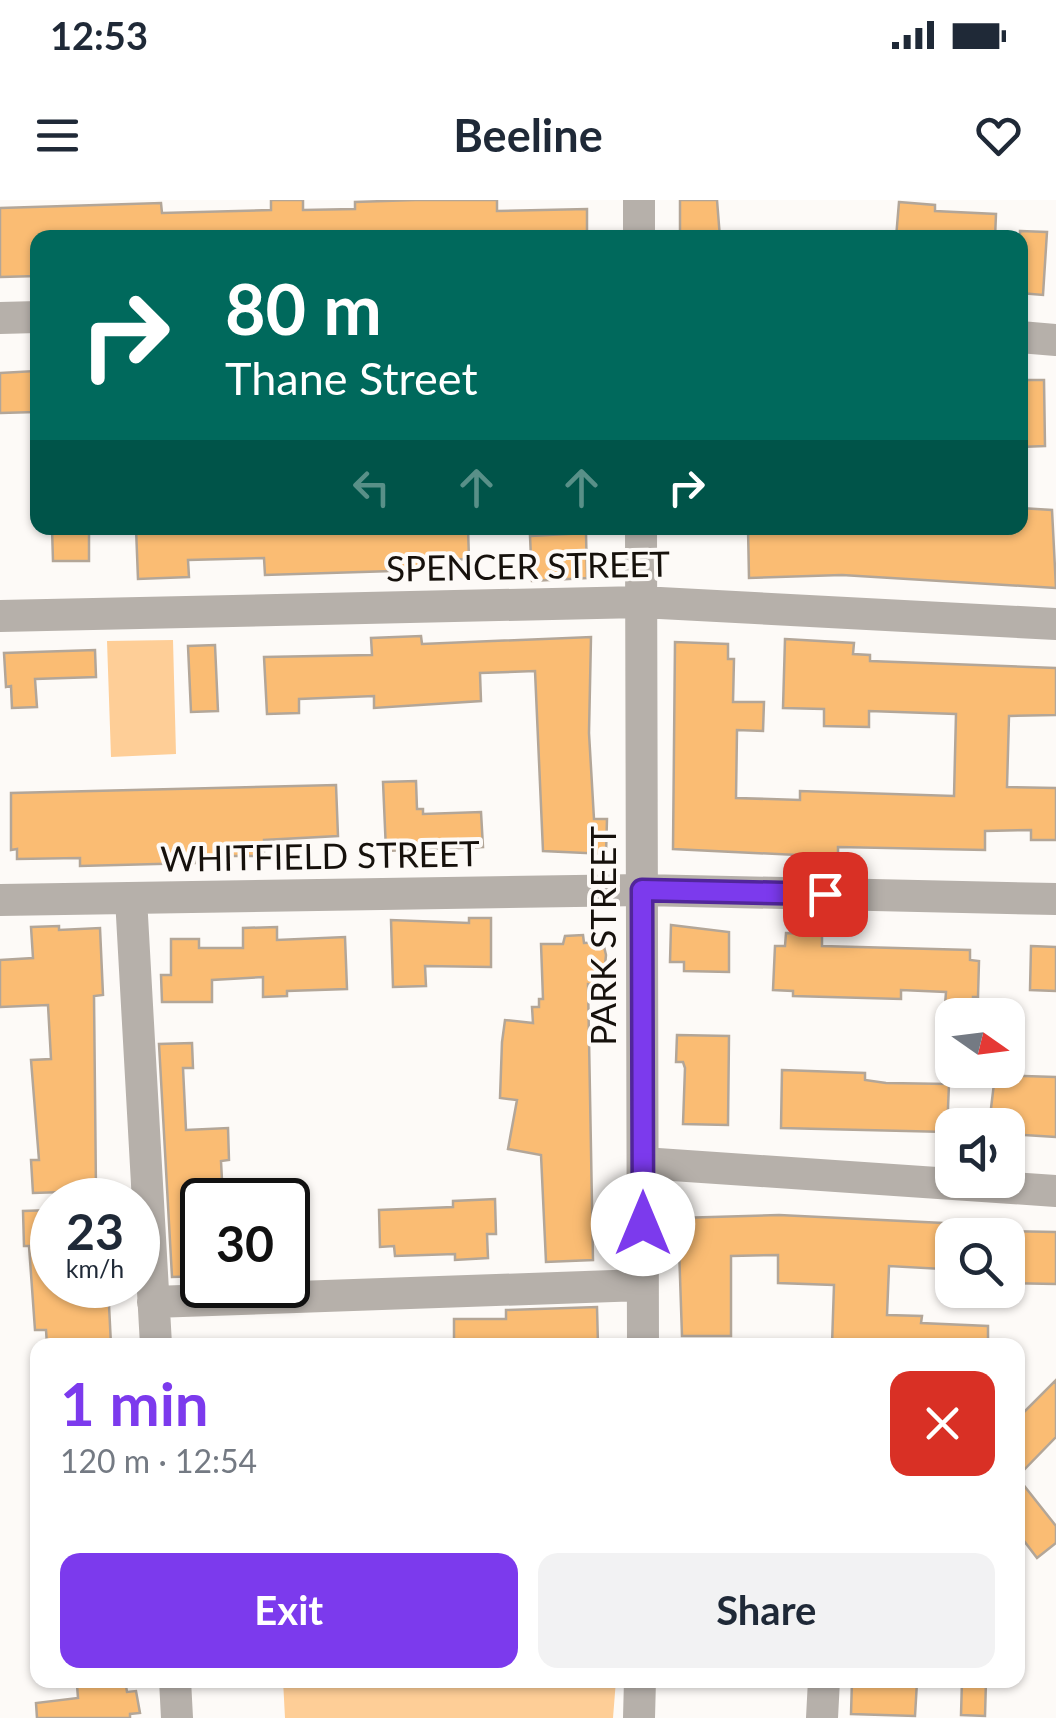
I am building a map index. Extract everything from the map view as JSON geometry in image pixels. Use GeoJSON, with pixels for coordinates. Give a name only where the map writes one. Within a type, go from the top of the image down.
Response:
{"type":"FeatureCollection","features":[{"type":"Feature","properties":{"kind":"street"},"geometry":{"type":"LineString","coordinates":[[639,200],[640,230]]}},
{"type":"Feature","properties":{"kind":"street"},"geometry":{"type":"LineString","coordinates":[[0,318],[30,317]]}},
{"type":"Feature","properties":{"kind":"street"},"geometry":{"type":"LineString","coordinates":[[1028,338],[1056,340]]}},
{"type":"Feature","properties":{"kind":"street","name":"PARK STREET"},"geometry":{"type":"LineString","coordinates":[[641,535],[644,1338]]}},
{"type":"Feature","properties":{"kind":"street","name":"SPENCER STREET"},"geometry":{"type":"LineString","coordinates":[[0,616],[641,602],[1056,624]]}},
{"type":"Feature","properties":{"kind":"street","name":"WHITFIELD STREET"},"geometry":{"type":"LineString","coordinates":[[0,900],[642,890],[1056,899]]}},
{"type":"Feature","properties":{"kind":"street"},"geometry":{"type":"LineString","coordinates":[[131,898],[147,1178]]}},
{"type":"Feature","properties":{"kind":"street"},"geometry":{"type":"LineString","coordinates":[[643,1163],[1056,1191]]}},
{"type":"Feature","properties":{"kind":"street"},"geometry":{"type":"LineString","coordinates":[[160,1302],[642,1285]]}},
{"type":"Feature","properties":{"kind":"street"},"geometry":{"type":"LineString","coordinates":[[154,1308],[156,1338]]}},
{"type":"Feature","properties":{"kind":"street"},"geometry":{"type":"LineString","coordinates":[[175,1688],[177,1718]]}},
{"type":"Feature","properties":{"kind":"street"},"geometry":{"type":"LineString","coordinates":[[639,1718],[640,1688]]}},
{"type":"Feature","properties":{"kind":"street"},"geometry":{"type":"LineString","coordinates":[[822,1718],[824,1688]]}},
{"type":"Feature","properties":{"kind":"shaded area"},"geometry":{"type":"Polygon","coordinates":[[[173,640],[176,754],[111,757],[107,641],[173,640]]]}},
{"type":"Feature","properties":{"kind":"shaded area"},"geometry":{"type":"Polygon","coordinates":[[[283,1688],[615,1688],[613,1718],[285,1718],[283,1688]]]}},
{"type":"Feature","properties":{"kind":"building"},"geometry":{"type":"Polygon","coordinates":[[[271,200],[303,200],[303,210],[355,209],[355,202],[497,200],[497,211],[587,209],[587,230],[30,230],[30,276],[0,277],[0,208],[161,203],[162,213],[271,210],[271,200]]]}},
{"type":"Feature","properties":{"kind":"building"},"geometry":{"type":"Polygon","coordinates":[[[680,200],[717,200],[719,230],[680,230],[680,200]]]}},
{"type":"Feature","properties":{"kind":"building"},"geometry":{"type":"Polygon","coordinates":[[[899,202],[935,205],[935,211],[996,214],[995,230],[897,230],[899,202]]]}},
{"type":"Feature","properties":{"kind":"building"},"geometry":{"type":"Polygon","coordinates":[[[1028,231],[1047,232],[1043,295],[1028,294],[1028,231]]]}},
{"type":"Feature","properties":{"kind":"building"},"geometry":{"type":"Polygon","coordinates":[[[30,371],[30,412],[0,413],[0,373],[30,371]]]}},
{"type":"Feature","properties":{"kind":"building"},"geometry":{"type":"Polygon","coordinates":[[[1028,380],[1044,380],[1045,446],[1028,447],[1028,380]]]}},
{"type":"Feature","properties":{"kind":"building"},"geometry":{"type":"Polygon","coordinates":[[[1028,508],[1052,510],[1056,588],[842,575],[749,578],[748,535],[1028,535],[1028,508]]]}},
{"type":"Feature","properties":{"kind":"building"},"geometry":{"type":"Polygon","coordinates":[[[52,535],[89,535],[89,561],[53,561],[52,535]]]}},
{"type":"Feature","properties":{"kind":"building"},"geometry":{"type":"Polygon","coordinates":[[[136,535],[468,535],[469,559],[424,561],[425,570],[265,575],[264,558],[188,560],[189,577],[138,579],[136,535]]]}},
{"type":"Feature","properties":{"kind":"building"},"geometry":{"type":"Polygon","coordinates":[[[586,535],[587,578],[532,581],[530,536],[586,535]]]}},
{"type":"Feature","properties":{"kind":"building"},"geometry":{"type":"Polygon","coordinates":[[[421,636],[422,644],[591,637],[589,733],[594,819],[607,819],[606,854],[543,851],[535,671],[480,673],[481,701],[374,708],[374,696],[299,699],[299,713],[267,714],[264,657],[372,655],[371,638],[421,636]]]}},
{"type":"Feature","properties":{"kind":"building"},"geometry":{"type":"Polygon","coordinates":[[[785,639],[854,643],[853,654],[870,655],[870,661],[1056,668],[1056,715],[1009,716],[1007,787],[1056,788],[1056,840],[1031,840],[1031,830],[985,831],[985,850],[838,847],[838,857],[673,849],[675,642],[728,644],[728,659],[734,659],[733,702],[764,702],[763,731],[737,730],[736,798],[800,800],[800,791],[954,796],[956,714],[869,711],[869,727],[824,726],[824,709],[783,708],[785,639]]]}},
{"type":"Feature","properties":{"kind":"building"},"geometry":{"type":"Polygon","coordinates":[[[215,645],[218,711],[191,712],[188,646],[215,645]]]}},
{"type":"Feature","properties":{"kind":"building"},"geometry":{"type":"Polygon","coordinates":[[[95,650],[96,677],[35,679],[37,707],[12,708],[4,653],[95,650]]]}},
{"type":"Feature","properties":{"kind":"building"},"geometry":{"type":"Polygon","coordinates":[[[416,781],[417,809],[423,809],[423,814],[481,812],[483,847],[386,851],[383,782],[416,781]]]}},
{"type":"Feature","properties":{"kind":"building"},"geometry":{"type":"Polygon","coordinates":[[[336,785],[338,836],[264,840],[264,856],[195,856],[195,863],[80,866],[80,858],[17,859],[17,849],[11,850],[11,793],[336,785]]]}},
{"type":"Feature","properties":{"kind":"building"},"geometry":{"type":"Polygon","coordinates":[[[469,918],[491,918],[491,967],[425,966],[426,986],[393,987],[391,920],[469,923],[469,918]]]}},
{"type":"Feature","properties":{"kind":"building"},"geometry":{"type":"Polygon","coordinates":[[[671,925],[729,932],[729,972],[684,971],[684,962],[670,962],[671,925]]]}},
{"type":"Feature","properties":{"kind":"building"},"geometry":{"type":"Polygon","coordinates":[[[31,927],[100,928],[103,995],[94,996],[96,1178],[32,1178],[31,1160],[39,1160],[31,1060],[51,1059],[48,1005],[0,1007],[0,960],[33,958],[31,927]]]}},
{"type":"Feature","properties":{"kind":"building"},"geometry":{"type":"Polygon","coordinates":[[[277,927],[277,940],[345,937],[347,989],[287,991],[287,996],[263,997],[263,977],[212,980],[212,1002],[162,1002],[161,975],[171,975],[171,939],[199,939],[199,948],[243,948],[243,928],[277,927]]]}},
{"type":"Feature","properties":{"kind":"building"},"geometry":{"type":"Polygon","coordinates":[[[786,933],[822,934],[822,946],[970,950],[970,960],[979,961],[978,997],[946,998],[946,992],[901,990],[901,999],[793,996],[793,991],[773,990],[775,946],[785,946],[786,933]]]}},
{"type":"Feature","properties":{"kind":"building"},"geometry":{"type":"Polygon","coordinates":[[[583,935],[584,943],[603,942],[606,955],[603,985],[588,984],[593,1260],[546,1262],[541,1155],[508,1149],[517,1100],[500,1098],[502,1042],[505,1020],[533,1023],[532,1007],[539,1007],[539,999],[543,999],[541,944],[563,944],[565,936],[583,935]]]}},
{"type":"Feature","properties":{"kind":"building"},"geometry":{"type":"Polygon","coordinates":[[[1031,946],[1056,947],[1056,991],[1030,990],[1031,946]]]}},
{"type":"Feature","properties":{"kind":"building"},"geometry":{"type":"Polygon","coordinates":[[[677,1035],[729,1036],[728,1125],[683,1124],[685,1068],[683,1062],[676,1062],[677,1035]]]}},
{"type":"Feature","properties":{"kind":"building"},"geometry":{"type":"Polygon","coordinates":[[[192,1043],[193,1068],[183,1068],[186,1130],[228,1128],[229,1160],[221,1161],[222,1178],[180,1178],[180,1277],[172,1277],[159,1044],[192,1043]]]}},
{"type":"Feature","properties":{"kind":"building"},"geometry":{"type":"Polygon","coordinates":[[[782,1070],[865,1073],[865,1080],[949,1088],[948,1108],[935,1108],[935,1132],[781,1128],[782,1070]]]}},
{"type":"Feature","properties":{"kind":"building"},"geometry":{"type":"Polygon","coordinates":[[[1025,1076],[1056,1077],[1056,1137],[1025,1135],[1025,1108],[991,1108],[993,1088],[1025,1088],[1025,1076]]]}},
{"type":"Feature","properties":{"kind":"building"},"geometry":{"type":"Polygon","coordinates":[[[495,1199],[496,1234],[487,1234],[488,1258],[455,1260],[455,1254],[395,1256],[394,1246],[380,1247],[379,1210],[453,1207],[453,1201],[495,1199]]]}},
{"type":"Feature","properties":{"kind":"building"},"geometry":{"type":"Polygon","coordinates":[[[23,1211],[30,1211],[30,1260],[29,1246],[24,1246],[23,1211]]]}},
{"type":"Feature","properties":{"kind":"building"},"geometry":{"type":"Polygon","coordinates":[[[779,1215],[935,1223],[935,1269],[889,1266],[887,1315],[922,1316],[921,1323],[988,1326],[988,1338],[832,1338],[834,1285],[778,1283],[778,1255],[731,1256],[731,1336],[682,1336],[678,1218],[779,1215]]]}},
{"type":"Feature","properties":{"kind":"building"},"geometry":{"type":"Polygon","coordinates":[[[1025,1231],[1056,1232],[1056,1284],[1025,1283],[1025,1231]]]}},
{"type":"Feature","properties":{"kind":"building"},"geometry":{"type":"Polygon","coordinates":[[[597,1307],[598,1338],[454,1338],[454,1319],[506,1319],[506,1310],[597,1307]]]}},
{"type":"Feature","properties":{"kind":"building"},"geometry":{"type":"Polygon","coordinates":[[[33,1308],[109,1308],[111,1338],[47,1338],[46,1330],[35,1330],[33,1308]]]}},
{"type":"Feature","properties":{"kind":"building"},"geometry":{"type":"Polygon","coordinates":[[[1056,1380],[1056,1437],[1025,1469],[1025,1411],[1056,1380]]]}},
{"type":"Feature","properties":{"kind":"building"},"geometry":{"type":"Polygon","coordinates":[[[1025,1487],[1056,1526],[1056,1543],[1037,1558],[1025,1542],[1025,1487]]]}},
{"type":"Feature","properties":{"kind":"building"},"geometry":{"type":"Polygon","coordinates":[[[77,1688],[126,1688],[127,1692],[136,1691],[140,1713],[130,1714],[130,1718],[37,1718],[36,1703],[78,1698],[77,1688]]]}},
{"type":"Feature","properties":{"kind":"building"},"geometry":{"type":"Polygon","coordinates":[[[852,1688],[917,1688],[915,1716],[851,1714],[852,1688]]]}},
{"type":"Feature","properties":{"kind":"building"},"geometry":{"type":"Polygon","coordinates":[[[962,1688],[986,1688],[985,1716],[961,1715],[962,1688]]]}},
{"type":"Feature","properties":{"kind":"route"},"geometry":{"type":"LineString","coordinates":[[643,1224],[642,890],[825,894]]}}]}
